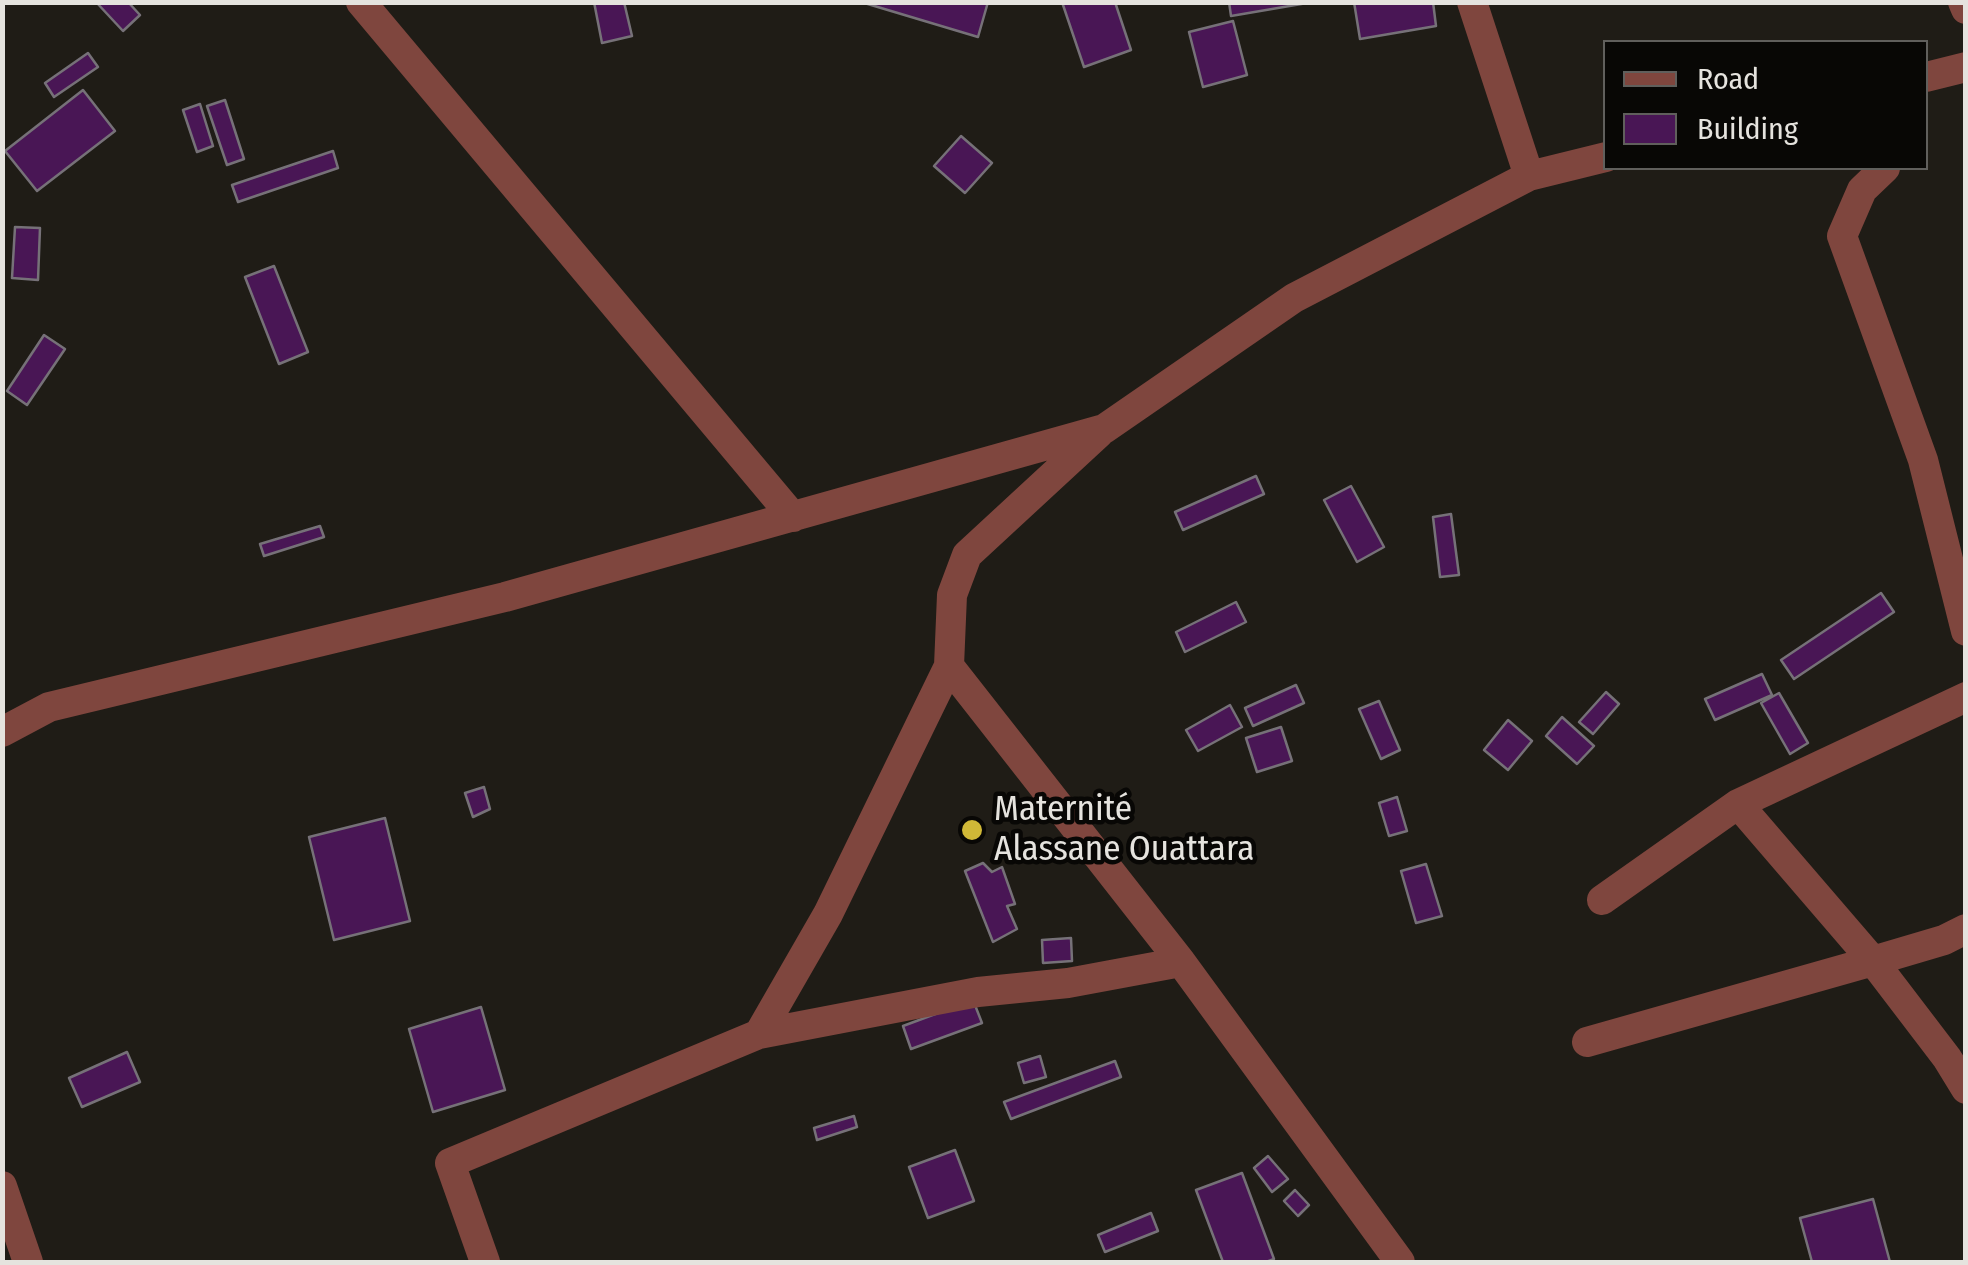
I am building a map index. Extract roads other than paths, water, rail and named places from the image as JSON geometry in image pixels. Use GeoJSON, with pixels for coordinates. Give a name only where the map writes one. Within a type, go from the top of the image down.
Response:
{"type":"FeatureCollection","features":[{"type":"Feature","properties":{"kind":"street"},"geometry":{"type":"LineString","coordinates":[[362,2],[793,516]]}},
{"type":"Feature","properties":{"kind":"street"},"geometry":{"type":"LineString","coordinates":[[1472,2],[1529,176]]}},
{"type":"Feature","properties":{"kind":"street"},"geometry":{"type":"LineString","coordinates":[[1928,76],[1966,67]]}},
{"type":"Feature","properties":{"kind":"street"},"geometry":{"type":"LineString","coordinates":[[759,1034],[828,914],[949,666],[952,595],[966,555],[1104,429],[1294,298],[1529,176],[1603,158]]}},
{"type":"Feature","properties":{"kind":"street"},"geometry":{"type":"LineString","coordinates":[[1882,170],[1862,190],[1842,236],[1923,460],[1966,631]]}},
{"type":"Feature","properties":{"kind":"street"},"geometry":{"type":"LineString","coordinates":[[2,732],[49,707],[505,598],[1104,429]]}},
{"type":"Feature","properties":{"kind":"street"},"geometry":{"type":"LineString","coordinates":[[949,666],[1181,962],[1400,1262]]}},
{"type":"Feature","properties":{"kind":"street"},"geometry":{"type":"LineString","coordinates":[[1602,900],[1738,804],[1966,698]]}},
{"type":"Feature","properties":{"kind":"street"},"geometry":{"type":"LineString","coordinates":[[1738,804],[1873,962],[1966,1089]]}},
{"type":"Feature","properties":{"kind":"street"},"geometry":{"type":"LineString","coordinates":[[1587,1042],[1873,962],[1966,930]]}},
{"type":"Feature","properties":{"kind":"street"},"geometry":{"type":"LineString","coordinates":[[485,1262],[450,1164],[759,1034],[978,992],[1068,983],[1181,962]]}},
{"type":"Feature","properties":{"kind":"street"},"geometry":{"type":"LineString","coordinates":[[2,1186],[28,1262]]}},
{"type":"Feature","properties":{"kind":"place","name":"Maternité Alassane Ouattara"},"geometry":{"type":"Point","coordinates":[972,830]}}]}
